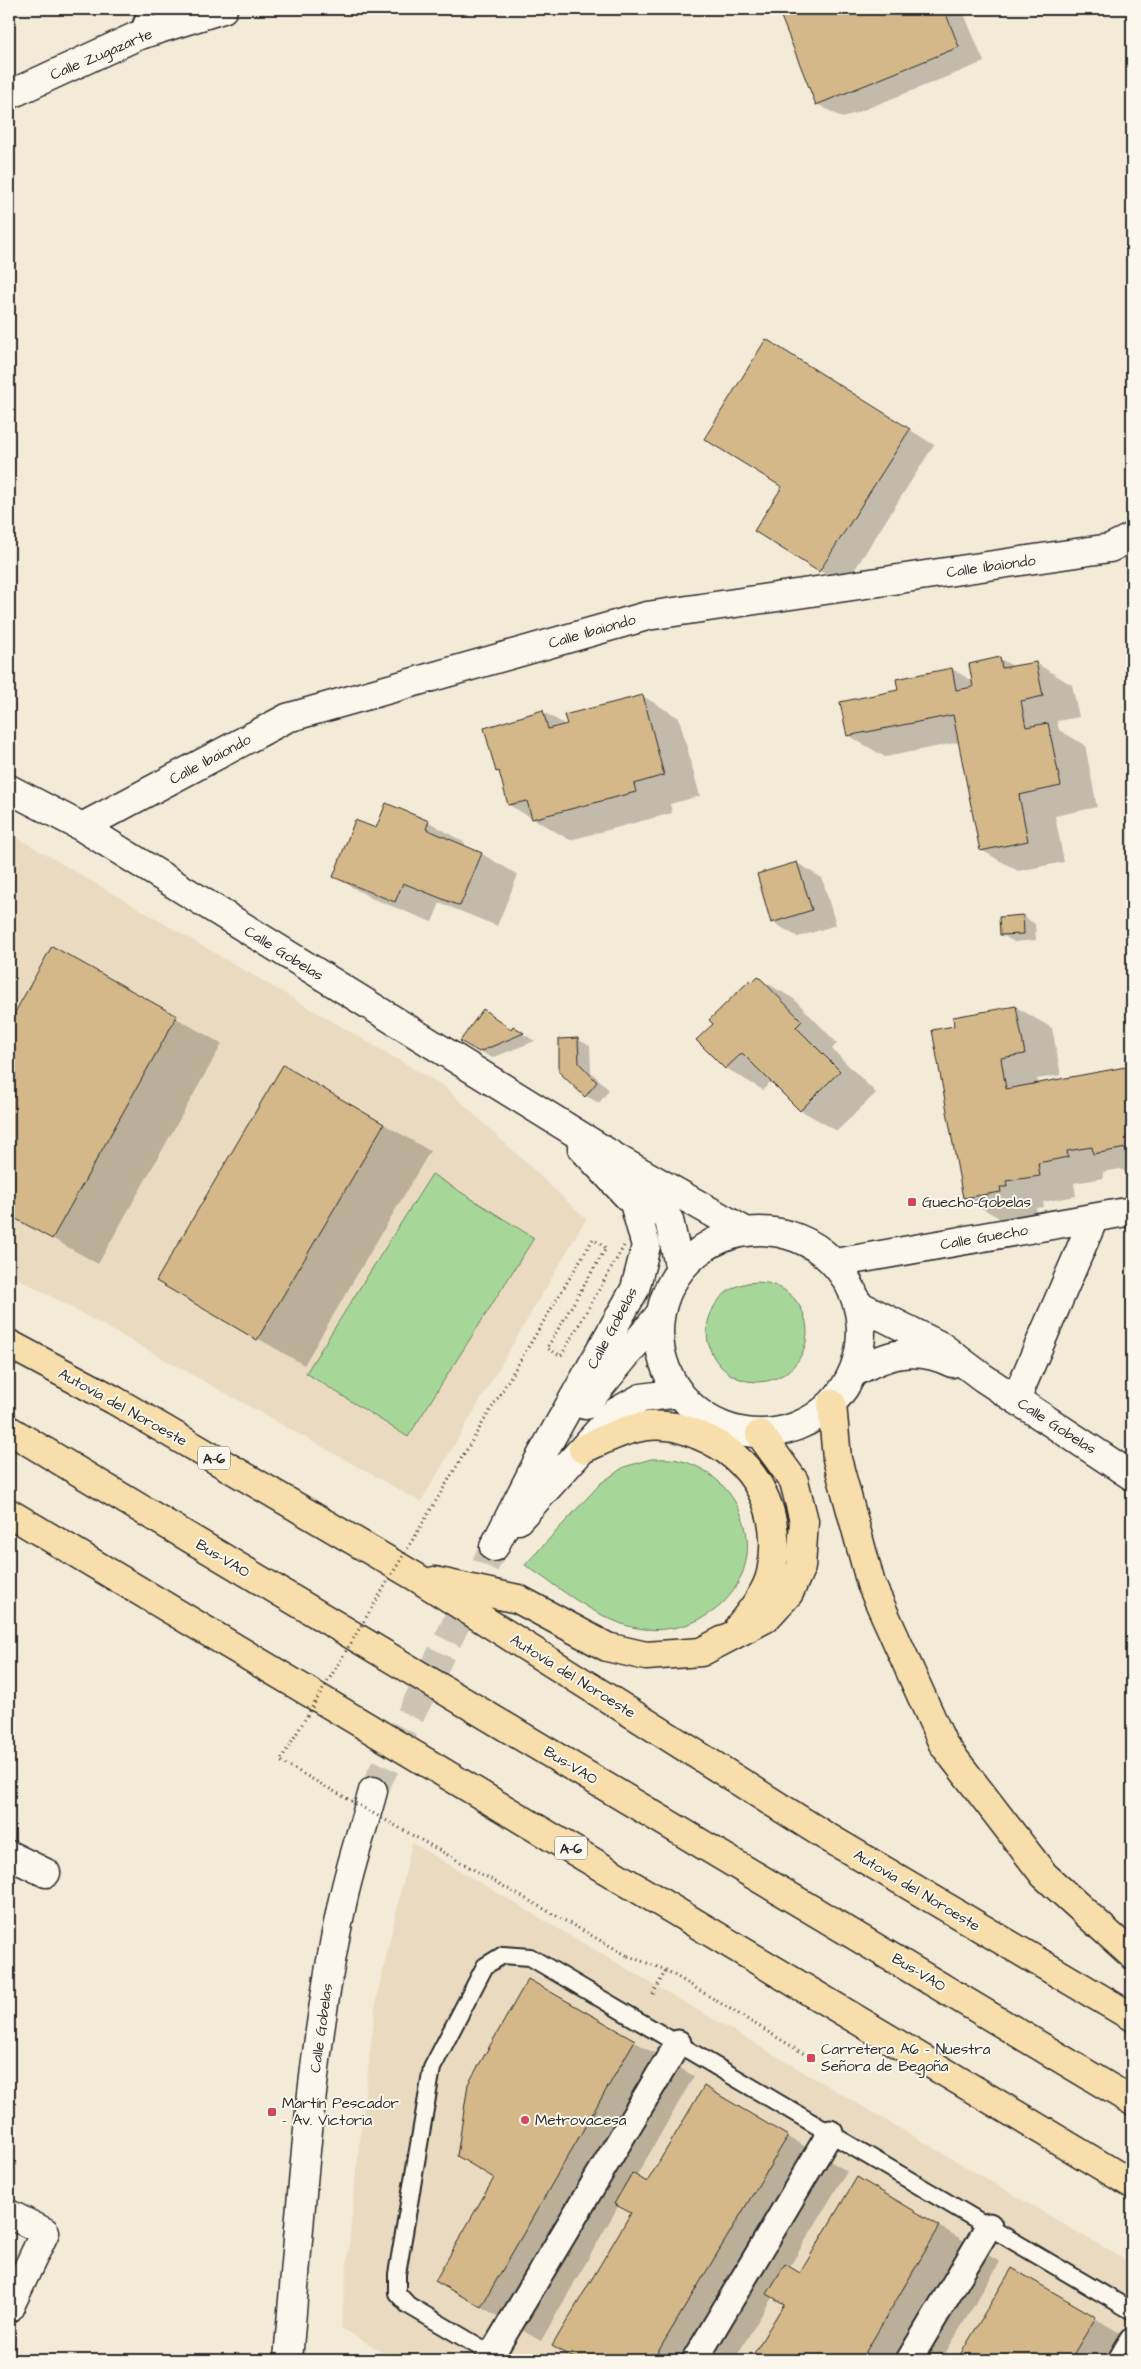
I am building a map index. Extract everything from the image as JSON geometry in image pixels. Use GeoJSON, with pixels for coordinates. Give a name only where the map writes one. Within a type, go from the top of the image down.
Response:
{"type":"FeatureCollection","features":[{"type":"Feature","properties":{"kind":"highway","name":"Autovía del Noroeste"},"geometry":{"type":"LineString","coordinates":[[9,1344],[114,1400],[416,1577],[824,1835],[1132,2017]]}},
{"type":"Feature","properties":{"kind":"highway"},"geometry":{"type":"LineString","coordinates":[[832,1404],[837,1459],[871,1584],[943,1744],[1044,1875],[1132,1955]]}},
{"type":"Feature","properties":{"kind":"highway"},"geometry":{"type":"LineString","coordinates":[[583,1449],[634,1427],[669,1426],[716,1442],[734,1456],[749,1472],[764,1495],[773,1519],[774,1548],[771,1576],[755,1606],[733,1634]]}},
{"type":"Feature","properties":{"kind":"highway","name":"Bus-VAO"},"geometry":{"type":"LineString","coordinates":[[9,1430],[1132,2101]]}},
{"type":"Feature","properties":{"kind":"highway"},"geometry":{"type":"LineString","coordinates":[[416,1577],[518,1599],[607,1647],[646,1656],[701,1652],[766,1618],[788,1593],[801,1567],[804,1521],[794,1481],[760,1434]]}},
{"type":"Feature","properties":{"kind":"highway","name":"A-6"},"geometry":{"type":"LineString","coordinates":[[9,1513],[1132,2184]]}},
{"type":"Feature","properties":{"kind":"street","name":"Calle Zugazarte"},"geometry":{"type":"LineString","coordinates":[[9,95],[137,36],[223,9]]}},
{"type":"Feature","properties":{"kind":"street","name":"Calle Ibaiondo"},"geometry":{"type":"LineString","coordinates":[[82,827],[287,718],[647,616],[1110,548],[1132,537]]}},
{"type":"Feature","properties":{"kind":"street","name":"Calle Gobelas"},"geometry":{"type":"LineString","coordinates":[[9,790],[82,827],[621,1161],[745,1231]]}},
{"type":"Feature","properties":{"kind":"street","name":"Calle Gobelas"},"geometry":{"type":"LineString","coordinates":[[557,1122],[634,1203],[646,1246],[635,1289],[537,1463],[494,1547],[616,1412],[627,1404],[641,1398],[679,1393]]}},
{"type":"Feature","properties":{"kind":"street","name":"Calle Gobelas"},"geometry":{"type":"LineString","coordinates":[[621,1161],[669,1220],[680,1270]]}},
{"type":"Feature","properties":{"kind":"street","name":"Calle Guecho"},"geometry":{"type":"LineString","coordinates":[[835,1263],[1132,1211]]}},
{"type":"Feature","properties":{"kind":"street"},"geometry":{"type":"LineString","coordinates":[[1016,1399],[1094,1218]]}},
{"type":"Feature","properties":{"kind":"street"},"geometry":{"type":"LineString","coordinates":[[745,1231],[778,1232],[809,1243],[835,1263],[849,1283],[859,1305],[862,1340],[854,1373],[832,1404],[810,1420],[786,1430],[760,1434],[729,1429],[701,1415],[679,1393],[665,1369],[659,1342],[660,1314],[667,1290],[680,1270],[698,1251],[720,1239],[745,1231]]}},
{"type":"Feature","properties":{"kind":"street","name":"Calle Gobelas"},"geometry":{"type":"LineString","coordinates":[[859,1305],[942,1346],[982,1377],[1132,1476]]}},
{"type":"Feature","properties":{"kind":"street","name":"Calle Gobelas"},"geometry":{"type":"LineString","coordinates":[[537,1463],[660,1314]]}},
{"type":"Feature","properties":{"kind":"street","name":"Calle Gobelas"},"geometry":{"type":"LineString","coordinates":[[854,1373],[880,1358],[907,1353],[938,1356],[982,1377]]}},
{"type":"Feature","properties":{"kind":"street","name":"Calle Gobelas"},"geometry":{"type":"LineString","coordinates":[[288,2360],[309,2114],[322,2012],[342,1903],[373,1791]]}},
{"type":"Feature","properties":{"kind":"street"},"geometry":{"type":"LineString","coordinates":[[9,1855],[46,1873]]}},
{"type":"Feature","properties":{"kind":"street"},"geometry":{"type":"LineString","coordinates":[[497,2357],[678,2043]]}},
{"type":"Feature","properties":{"kind":"street"},"geometry":{"type":"LineString","coordinates":[[695,2360],[830,2133]]}},
{"type":"Feature","properties":{"kind":"street"},"geometry":{"type":"LineString","coordinates":[[9,2214],[46,2232],[9,2308]]}},
{"type":"Feature","properties":{"kind":"street"},"geometry":{"type":"LineString","coordinates":[[909,2360],[989,2226]]}},
{"type":"Feature","properties":{"kind":"street"},"geometry":{"type":"LineString","coordinates":[[1120,2360],[1132,2340]]}},
{"type":"Feature","properties":{"kind":"lane"},"geometry":{"type":"LineString","coordinates":[[137,36],[147,9]]}},
{"type":"Feature","properties":{"kind":"lane"},"geometry":{"type":"LineString","coordinates":[[497,2357],[408,2305],[397,2293],[397,2274],[432,2068],[485,1966],[503,1955],[530,1957],[1132,2311]]}},
{"type":"Feature","properties":{"kind":"path"},"geometry":{"type":"LineString","coordinates":[[624,1246],[561,1356],[547,1348],[606,1248],[593,1239],[280,1761],[628,1956],[666,1970],[810,2058]]}},
{"type":"Feature","properties":{"kind":"shaded area"},"geometry":{"type":"Polygon","coordinates":[[[9,833],[445,1087],[586,1219],[421,1502],[9,1273],[9,833]]]}},
{"type":"Feature","properties":{"kind":"shaded area"},"geometry":{"type":"Polygon","coordinates":[[[412,1843],[1132,2264],[1132,2360],[396,2360],[341,2328],[354,2191],[376,2001],[412,1843]]]}},
{"type":"Feature","properties":{"kind":"green space"},"geometry":{"type":"Polygon","coordinates":[[[432,1174],[534,1238],[408,1437],[306,1373],[432,1174]]]}},
{"type":"Feature","properties":{"kind":"green space"},"geometry":{"type":"Polygon","coordinates":[[[757,1282],[776,1286],[792,1297],[803,1313],[807,1332],[803,1351],[792,1367],[776,1378],[757,1382],[738,1378],[722,1367],[711,1351],[707,1332],[711,1313],[722,1297],[738,1286],[757,1282]]]}},
{"type":"Feature","properties":{"kind":"green space"},"geometry":{"type":"Polygon","coordinates":[[[651,1459],[682,1461],[699,1467],[713,1477],[736,1504],[747,1538],[747,1556],[742,1574],[734,1590],[722,1604],[708,1615],[692,1623],[675,1628],[657,1630],[639,1628],[609,1619],[572,1597],[525,1565],[601,1483],[624,1467],[651,1459]]]}},
{"type":"Feature","properties":{"kind":"building"},"geometry":{"type":"Polygon","coordinates":[[[778,9],[944,9],[959,47],[816,105],[778,9]]]}},
{"type":"Feature","properties":{"kind":"building"},"geometry":{"type":"Polygon","coordinates":[[[766,339],[910,429],[819,572],[754,531],[782,487],[704,439],[766,339]]]}},
{"type":"Feature","properties":{"kind":"building"},"geometry":{"type":"Polygon","coordinates":[[[1000,657],[1002,668],[1036,662],[1043,696],[1021,701],[1026,727],[1048,723],[1061,786],[1019,795],[1028,841],[980,851],[953,715],[847,736],[840,702],[898,690],[896,679],[952,668],[956,690],[973,687],[969,664],[1000,657]]]}},
{"type":"Feature","properties":{"kind":"building"},"geometry":{"type":"Polygon","coordinates":[[[643,695],[664,775],[634,784],[636,792],[532,819],[527,801],[508,805],[499,771],[496,772],[484,728],[543,710],[548,729],[567,724],[564,715],[643,695]]]}},
{"type":"Feature","properties":{"kind":"building"},"geometry":{"type":"Polygon","coordinates":[[[386,803],[429,821],[426,829],[482,853],[460,906],[403,883],[395,902],[333,877],[355,820],[376,828],[386,803]]]}},
{"type":"Feature","properties":{"kind":"building"},"geometry":{"type":"Polygon","coordinates":[[[797,862],[812,910],[771,923],[757,874],[797,862]]]}},
{"type":"Feature","properties":{"kind":"building"},"geometry":{"type":"Polygon","coordinates":[[[1023,915],[1024,934],[1000,935],[999,917],[1023,915]]]}},
{"type":"Feature","properties":{"kind":"building"},"geometry":{"type":"Polygon","coordinates":[[[52,946],[177,1016],[52,1239],[9,1215],[9,1023],[52,946]]]}},
{"type":"Feature","properties":{"kind":"building"},"geometry":{"type":"Polygon","coordinates":[[[758,976],[802,1021],[796,1027],[840,1071],[800,1111],[742,1053],[725,1069],[696,1040],[713,1024],[709,1020],[750,980],[752,982],[758,976]]]}},
{"type":"Feature","properties":{"kind":"building"},"geometry":{"type":"Polygon","coordinates":[[[1016,1006],[1025,1054],[1001,1058],[1006,1089],[1131,1066],[1132,1147],[1093,1154],[1092,1147],[1067,1151],[1068,1157],[1038,1163],[1040,1176],[1006,1181],[1007,1187],[1000,1187],[1001,1192],[963,1198],[932,1030],[954,1026],[953,1017],[1016,1006]]]}},
{"type":"Feature","properties":{"kind":"building"},"geometry":{"type":"Polygon","coordinates":[[[483,1009],[511,1029],[513,1026],[524,1033],[479,1052],[460,1041],[483,1009]]]}},
{"type":"Feature","properties":{"kind":"building"},"geometry":{"type":"Polygon","coordinates":[[[578,1038],[579,1063],[597,1082],[585,1097],[559,1072],[559,1039],[578,1038]]]}},
{"type":"Feature","properties":{"kind":"building"},"geometry":{"type":"Polygon","coordinates":[[[283,1065],[384,1124],[257,1340],[156,1281],[283,1065]]]}},
{"type":"Feature","properties":{"kind":"building","name":"Metrovacesa"},"geometry":{"type":"Polygon","coordinates":[[[528,1979],[635,2040],[481,2307],[435,2281],[494,2178],[457,2156],[468,2084],[528,1979]]]}},
{"type":"Feature","properties":{"kind":"building"},"geometry":{"type":"Polygon","coordinates":[[[704,2086],[788,2136],[653,2360],[577,2360],[552,2346],[631,2213],[614,2204],[632,2173],[647,2182],[704,2086]]]}},
{"type":"Feature","properties":{"kind":"building"},"geometry":{"type":"Polygon","coordinates":[[[857,2177],[940,2226],[861,2360],[750,2360],[784,2304],[767,2294],[785,2264],[800,2273],[857,2177]]]}},
{"type":"Feature","properties":{"kind":"building"},"geometry":{"type":"Polygon","coordinates":[[[1012,2268],[1096,2317],[1070,2360],[957,2360],[1012,2268]]]}},
{"type":"Feature","properties":{"kind":"building"},"geometry":{"type":"Polygon","coordinates":[[[940,2354],[950,2360],[937,2360],[940,2354]]]}},
{"type":"Feature","properties":{"kind":"tunnel"},"geometry":{"type":"LineString","coordinates":[[373,1791],[494,1547]]}},
{"type":"Feature","properties":{"kind":"place","name":"Guecho-Gobelas"},"geometry":{"type":"Point","coordinates":[912,1202]}},
{"type":"Feature","properties":{"kind":"place","name":"Carretera A6 - Nuestra Señora de Begoña"},"geometry":{"type":"Point","coordinates":[811,2058]}},
{"type":"Feature","properties":{"kind":"place","name":"Martín Pescador - Av. Victoria"},"geometry":{"type":"Point","coordinates":[272,2112]}},
{"type":"Feature","properties":{"kind":"place","name":"Metrovacesa"},"geometry":{"type":"Point","coordinates":[525,2120]}}]}
